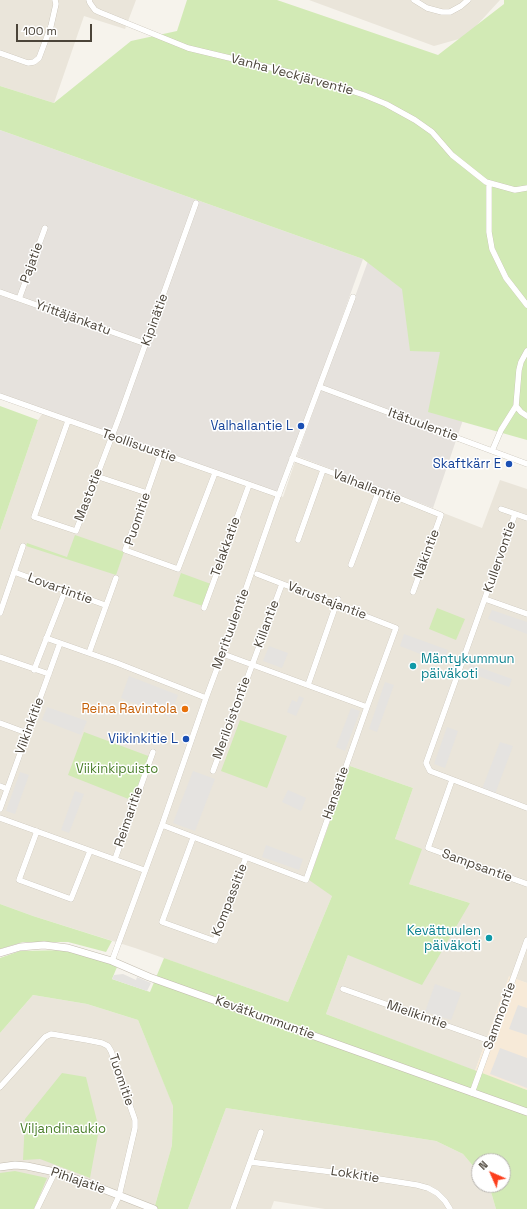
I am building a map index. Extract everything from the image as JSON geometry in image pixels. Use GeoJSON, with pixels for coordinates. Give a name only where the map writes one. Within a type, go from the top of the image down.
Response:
{"type":"FeatureCollection","features":[{"type":"Feature","properties":{"kind":"street"},"geometry":{"type":"LineString","coordinates":[[0,53],[28,63],[34,62],[39,58],[51,26],[56,0]]}},
{"type":"Feature","properties":{"kind":"street","name":"Vanha Veckjärventie"},"geometry":{"type":"LineString","coordinates":[[90,0],[90,3],[95,10],[99,12],[188,48],[309,77],[364,95],[386,104],[415,120],[432,132],[452,155],[486,182],[515,190],[527,188]]}},
{"type":"Feature","properties":{"kind":"street"},"geometry":{"type":"LineString","coordinates":[[414,0],[427,8],[446,12],[450,12],[462,6],[468,0]]}},
{"type":"Feature","properties":{"kind":"street"},"geometry":{"type":"LineString","coordinates":[[489,183],[488,232],[492,249],[506,278],[527,305]]}},
{"type":"Feature","properties":{"kind":"street","name":"Kipinätie"},"geometry":{"type":"LineString","coordinates":[[112,436],[196,203]]}},
{"type":"Feature","properties":{"kind":"street","name":"Pajatie"},"geometry":{"type":"LineString","coordinates":[[19,299],[45,228]]}},
{"type":"Feature","properties":{"kind":"street","name":"Yrittäjänkatu"},"geometry":{"type":"LineString","coordinates":[[0,292],[146,344]]}},
{"type":"Feature","properties":{"kind":"street","name":"Merituulentie"},"geometry":{"type":"LineString","coordinates":[[112,961],[144,870],[162,825],[292,458],[353,297]]}},
{"type":"Feature","properties":{"kind":"street"},"geometry":{"type":"LineString","coordinates":[[492,451],[501,430],[516,406],[518,370],[527,351]]}},
{"type":"Feature","properties":{"kind":"street","name":"Itätuulentie"},"geometry":{"type":"LineString","coordinates":[[320,387],[527,464]]}},
{"type":"Feature","properties":{"kind":"street","name":"Teollisuustie"},"geometry":{"type":"LineString","coordinates":[[0,396],[279,495]]}},
{"type":"Feature","properties":{"kind":"street"},"geometry":{"type":"LineString","coordinates":[[516,406],[527,416]]}},
{"type":"Feature","properties":{"kind":"street","name":"Mastotie"},"geometry":{"type":"LineString","coordinates":[[68,421],[34,517],[76,531],[112,436]]}},
{"type":"Feature","properties":{"kind":"street","name":"Puomitie"},"geometry":{"type":"LineString","coordinates":[[161,453],[125,550],[178,569],[215,473]]}},
{"type":"Feature","properties":{"kind":"street","name":"Valhallantie"},"geometry":{"type":"LineString","coordinates":[[292,458],[441,515]]}},
{"type":"Feature","properties":{"kind":"street"},"geometry":{"type":"LineString","coordinates":[[298,540],[323,470]]}},
{"type":"Feature","properties":{"kind":"street"},"geometry":{"type":"LineString","coordinates":[[96,476],[147,493]]}},
{"type":"Feature","properties":{"kind":"street","name":"Telakkatie"},"geometry":{"type":"LineString","coordinates":[[204,608],[249,485]]}},
{"type":"Feature","properties":{"kind":"street"},"geometry":{"type":"LineString","coordinates":[[351,565],[379,490]]}},
{"type":"Feature","properties":{"kind":"street","name":"Kullervontie"},"geometry":{"type":"LineString","coordinates":[[501,509],[527,518]]}},
{"type":"Feature","properties":{"kind":"street","name":"Kullervontie"},"geometry":{"type":"LineString","coordinates":[[515,514],[426,764],[430,771],[527,808]]}},
{"type":"Feature","properties":{"kind":"street","name":"Näkintie"},"geometry":{"type":"LineString","coordinates":[[413,592],[441,515]]}},
{"type":"Feature","properties":{"kind":"street"},"geometry":{"type":"LineString","coordinates":[[0,612],[24,546]]}},
{"type":"Feature","properties":{"kind":"street","name":"Lovartintie"},"geometry":{"type":"LineString","coordinates":[[14,572],[105,605]]}},
{"type":"Feature","properties":{"kind":"street","name":"Varustajantie"},"geometry":{"type":"LineString","coordinates":[[257,574],[337,602],[396,628],[367,707]]}},
{"type":"Feature","properties":{"kind":"street"},"geometry":{"type":"LineString","coordinates":[[88,653],[116,578]]}},
{"type":"Feature","properties":{"kind":"street","name":"Killantie"},"geometry":{"type":"LineString","coordinates":[[252,665],[282,584]]}},
{"type":"Feature","properties":{"kind":"street"},"geometry":{"type":"LineString","coordinates":[[34,670],[65,591]]}},
{"type":"Feature","properties":{"kind":"street"},"geometry":{"type":"LineString","coordinates":[[485,599],[527,614]]}},
{"type":"Feature","properties":{"kind":"street"},"geometry":{"type":"LineString","coordinates":[[308,685],[337,602]]}},
{"type":"Feature","properties":{"kind":"street"},"geometry":{"type":"LineString","coordinates":[[46,638],[206,698]]}},
{"type":"Feature","properties":{"kind":"street","name":"Viikinkitie"},"geometry":{"type":"LineString","coordinates":[[0,809],[60,643]]}},
{"type":"Feature","properties":{"kind":"street"},"geometry":{"type":"LineString","coordinates":[[223,654],[367,707]]}},
{"type":"Feature","properties":{"kind":"street"},"geometry":{"type":"LineString","coordinates":[[0,659],[49,674]]}},
{"type":"Feature","properties":{"kind":"street","name":"Meriloistontie"},"geometry":{"type":"LineString","coordinates":[[213,771],[230,721],[252,665]]}},
{"type":"Feature","properties":{"kind":"street","name":"Hansatie"},"geometry":{"type":"LineString","coordinates":[[162,825],[306,880],[367,707]]}},
{"type":"Feature","properties":{"kind":"street"},"geometry":{"type":"LineString","coordinates":[[0,723],[27,733]]}},
{"type":"Feature","properties":{"kind":"street","name":"Reimaritie"},"geometry":{"type":"LineString","coordinates":[[115,859],[153,752]]}},
{"type":"Feature","properties":{"kind":"street","name":"Sampsantie"},"geometry":{"type":"LineString","coordinates":[[452,780],[428,848],[527,884]]}},
{"type":"Feature","properties":{"kind":"street"},"geometry":{"type":"LineString","coordinates":[[0,786],[7,789]]}},
{"type":"Feature","properties":{"kind":"street"},"geometry":{"type":"LineString","coordinates":[[0,818],[144,870]]}},
{"type":"Feature","properties":{"kind":"street"},"geometry":{"type":"LineString","coordinates":[[37,831],[19,880],[71,899],[90,851]]}},
{"type":"Feature","properties":{"kind":"street","name":"Kompassitie"},"geometry":{"type":"LineString","coordinates":[[193,838],[162,922],[215,941],[246,857]]}},
{"type":"Feature","properties":{"kind":"street","name":"Sammontie"},"geometry":{"type":"LineString","coordinates":[[472,1093],[527,940]]}},
{"type":"Feature","properties":{"kind":"street","name":"Kevätkummuntie"},"geometry":{"type":"LineString","coordinates":[[0,953],[20,947],[44,945],[68,948],[112,961],[149,977],[527,1112]]}},
{"type":"Feature","properties":{"kind":"street","name":"Mielikintie"},"geometry":{"type":"LineString","coordinates":[[343,989],[490,1042]]}},
{"type":"Feature","properties":{"kind":"street","name":"Tuomitie"},"geometry":{"type":"LineString","coordinates":[[0,1087],[45,1038],[51,1034],[88,1040],[108,1046],[135,1120],[135,1128],[119,1196]]}},
{"type":"Feature","properties":{"kind":"street"},"geometry":{"type":"LineString","coordinates":[[233,1209],[261,1132]]}},
{"type":"Feature","properties":{"kind":"street","name":"Lokkitie"},"geometry":{"type":"LineString","coordinates":[[250,1162],[341,1173],[417,1185],[428,1188],[437,1193],[450,1209]]}},
{"type":"Feature","properties":{"kind":"street","name":"Pihlajatie"},"geometry":{"type":"LineString","coordinates":[[0,1167],[14,1165],[27,1166],[54,1172],[85,1182],[154,1209]]}},
{"type":"Feature","properties":{"kind":"street"},"geometry":{"type":"LineString","coordinates":[[38,1209],[54,1172]]}},
{"type":"Feature","properties":{"kind":"street"},"geometry":{"type":"LineString","coordinates":[[114,1209],[119,1196]]}},
{"type":"Feature","properties":{"kind":"shaded area"},"geometry":{"type":"Polygon","coordinates":[[[0,0],[136,0],[125,29],[84,16],[54,103],[0,86],[0,0]]]}},
{"type":"Feature","properties":{"kind":"shaded area"},"geometry":{"type":"Polygon","coordinates":[[[309,0],[500,0],[466,37],[434,46],[309,0]]]}},
{"type":"Feature","properties":{"kind":"shaded area"},"geometry":{"type":"Polygon","coordinates":[[[0,130],[363,259],[278,495],[0,395],[0,130]]]}},
{"type":"Feature","properties":{"kind":"shaded area"},"geometry":{"type":"Polygon","coordinates":[[[368,261],[500,311],[433,508],[297,456],[368,261]]]}},
{"type":"Feature","properties":{"kind":"shaded area"},"geometry":{"type":"Polygon","coordinates":[[[44,411],[283,497],[297,456],[482,528],[500,480],[527,489],[527,983],[509,977],[475,1071],[326,1014],[348,955],[470,903],[409,884],[395,839],[413,788],[350,766],[332,896],[288,1002],[135,948],[0,904],[0,531],[38,420],[44,411]]]}},
{"type":"Feature","properties":{"kind":"shaded area"},"geometry":{"type":"Polygon","coordinates":[[[492,610],[527,622],[527,634],[488,619],[492,610]]]}},
{"type":"Feature","properties":{"kind":"shaded area"},"geometry":{"type":"Polygon","coordinates":[[[404,634],[448,650],[443,663],[400,646],[404,634]]]}},
{"type":"Feature","properties":{"kind":"shaded area"},"geometry":{"type":"Polygon","coordinates":[[[269,646],[288,653],[282,668],[263,661],[269,646]]]}},
{"type":"Feature","properties":{"kind":"shaded area"},"geometry":{"type":"Polygon","coordinates":[[[470,664],[512,679],[509,687],[467,672],[470,664]]]}},
{"type":"Feature","properties":{"kind":"shaded area"},"geometry":{"type":"Polygon","coordinates":[[[129,676],[178,695],[170,717],[121,698],[129,676]]]}},
{"type":"Feature","properties":{"kind":"shaded area"},"geometry":{"type":"Polygon","coordinates":[[[385,682],[394,685],[377,732],[369,729],[385,682]]]}},
{"type":"Feature","properties":{"kind":"shaded area"},"geometry":{"type":"Polygon","coordinates":[[[299,696],[304,698],[296,716],[287,712],[292,700],[297,702],[299,696]]]}},
{"type":"Feature","properties":{"kind":"shaded area"},"geometry":{"type":"Polygon","coordinates":[[[47,707],[87,721],[81,735],[42,720],[47,707]]]}},
{"type":"Feature","properties":{"kind":"shaded area"},"geometry":{"type":"Polygon","coordinates":[[[351,708],[360,711],[345,751],[336,747],[351,708]]]}},
{"type":"Feature","properties":{"kind":"shaded area"},"geometry":{"type":"Polygon","coordinates":[[[447,727],[458,731],[445,768],[434,764],[447,727]]]}},
{"type":"Feature","properties":{"kind":"shaded area"},"geometry":{"type":"Polygon","coordinates":[[[500,742],[513,746],[495,794],[482,789],[500,742]]]}},
{"type":"Feature","properties":{"kind":"shaded area"},"geometry":{"type":"Polygon","coordinates":[[[193,771],[215,779],[195,831],[173,823],[193,771]]]}},
{"type":"Feature","properties":{"kind":"shaded area"},"geometry":{"type":"Polygon","coordinates":[[[20,772],[29,775],[15,814],[6,811],[20,772]]]}},
{"type":"Feature","properties":{"kind":"shaded area"},"geometry":{"type":"Polygon","coordinates":[[[288,790],[306,798],[301,811],[282,802],[288,790]]]}},
{"type":"Feature","properties":{"kind":"shaded area"},"geometry":{"type":"Polygon","coordinates":[[[75,791],[84,794],[69,833],[61,830],[75,791]]]}},
{"type":"Feature","properties":{"kind":"shaded area"},"geometry":{"type":"Polygon","coordinates":[[[266,845],[303,859],[299,870],[262,857],[266,845]]]}},
{"type":"Feature","properties":{"kind":"shaded area"},"geometry":{"type":"Polygon","coordinates":[[[123,974],[136,980],[137,977],[151,983],[147,991],[112,979],[114,975],[123,974]]]}},
{"type":"Feature","properties":{"kind":"shaded area"},"geometry":{"type":"Polygon","coordinates":[[[509,976],[527,983],[527,1090],[475,1071],[509,976]]]}},
{"type":"Feature","properties":{"kind":"shaded area"},"geometry":{"type":"Polygon","coordinates":[[[435,984],[461,993],[451,1020],[425,1012],[435,984]]]}},
{"type":"Feature","properties":{"kind":"shaded area"},"geometry":{"type":"Polygon","coordinates":[[[33,995],[87,1004],[138,1020],[173,1105],[172,1145],[154,1209],[0,1209],[0,1033],[33,995]]]}},
{"type":"Feature","properties":{"kind":"shaded area"},"geometry":{"type":"Polygon","coordinates":[[[518,1005],[527,1008],[527,1035],[509,1029],[518,1005]]]}},
{"type":"Feature","properties":{"kind":"shaded area"},"geometry":{"type":"Polygon","coordinates":[[[500,1048],[527,1058],[527,1088],[490,1074],[500,1048]]]}},
{"type":"Feature","properties":{"kind":"shaded area"},"geometry":{"type":"Polygon","coordinates":[[[226,1108],[436,1141],[463,1154],[471,1164],[471,1193],[491,1193],[496,1209],[325,1209],[274,1201],[271,1209],[188,1209],[226,1108]]]}},
{"type":"Feature","properties":{"kind":"green space"},"geometry":{"type":"Polygon","coordinates":[[[187,0],[277,0],[438,55],[504,4],[504,0],[527,0],[527,440],[428,412],[440,352],[410,351],[402,289],[363,259],[0,130],[0,86],[54,103],[131,41],[177,31],[187,0]]]}},
{"type":"Feature","properties":{"kind":"green space"},"geometry":{"type":"Polygon","coordinates":[[[0,406],[38,420],[0,531],[0,406]]]}},
{"type":"Feature","properties":{"kind":"green space"},"geometry":{"type":"Polygon","coordinates":[[[75,535],[124,552],[116,575],[26,546],[27,543],[67,557],[75,535]]]}},
{"type":"Feature","properties":{"kind":"green space"},"geometry":{"type":"Polygon","coordinates":[[[181,573],[211,584],[203,606],[173,596],[181,573]]]}},
{"type":"Feature","properties":{"kind":"green space"},"geometry":{"type":"Polygon","coordinates":[[[437,608],[465,619],[456,640],[429,629],[437,608]]]}},
{"type":"Feature","properties":{"kind":"green space"},"geometry":{"type":"Polygon","coordinates":[[[240,720],[287,736],[267,788],[221,771],[240,720]]]}},
{"type":"Feature","properties":{"kind":"green space","name":"Viikinkipuisto"},"geometry":{"type":"Polygon","coordinates":[[[84,732],[151,757],[136,802],[68,775],[84,732]]]}},
{"type":"Feature","properties":{"kind":"green space"},"geometry":{"type":"Polygon","coordinates":[[[350,766],[413,788],[395,839],[422,849],[409,884],[470,903],[422,985],[348,955],[326,1014],[527,1090],[527,1209],[496,1209],[491,1193],[511,1193],[511,1153],[471,1153],[471,1164],[463,1154],[436,1141],[226,1108],[188,1209],[154,1209],[172,1145],[173,1106],[138,1020],[87,1004],[33,995],[0,1033],[0,958],[20,951],[69,950],[108,961],[117,967],[112,979],[150,992],[164,958],[288,1002],[332,896],[309,880],[350,766]]]}},
{"type":"Feature","properties":{"kind":"green space"},"geometry":{"type":"Polygon","coordinates":[[[0,904],[112,941],[106,952],[68,942],[23,942],[0,949],[0,904]]]}},
{"type":"Feature","properties":{"kind":"green space","name":"Viljandinaukio"},"geometry":{"type":"Polygon","coordinates":[[[62,1073],[86,1077],[99,1129],[90,1178],[40,1159],[23,1160],[25,1119],[62,1073]]]}},
{"type":"Feature","properties":{"kind":"green space"},"geometry":{"type":"Polygon","coordinates":[[[15,1171],[47,1178],[34,1209],[0,1209],[0,1173],[15,1171]]]}},
{"type":"Feature","properties":{"kind":"place","name":"Valhallantie L"},"geometry":{"type":"Point","coordinates":[301,426]}},
{"type":"Feature","properties":{"kind":"place","name":"Skaftkärr E"},"geometry":{"type":"Point","coordinates":[509,464]}},
{"type":"Feature","properties":{"kind":"place","name":"Mäntykummun päiväkoti"},"geometry":{"type":"Point","coordinates":[413,666]}},
{"type":"Feature","properties":{"kind":"place","name":"Reina Ravintola"},"geometry":{"type":"Point","coordinates":[185,709]}},
{"type":"Feature","properties":{"kind":"place","name":"Viikinkitie L"},"geometry":{"type":"Point","coordinates":[186,739]}},
{"type":"Feature","properties":{"kind":"place","name":"Kevättuulen päiväkoti"},"geometry":{"type":"Point","coordinates":[489,938]}}]}
